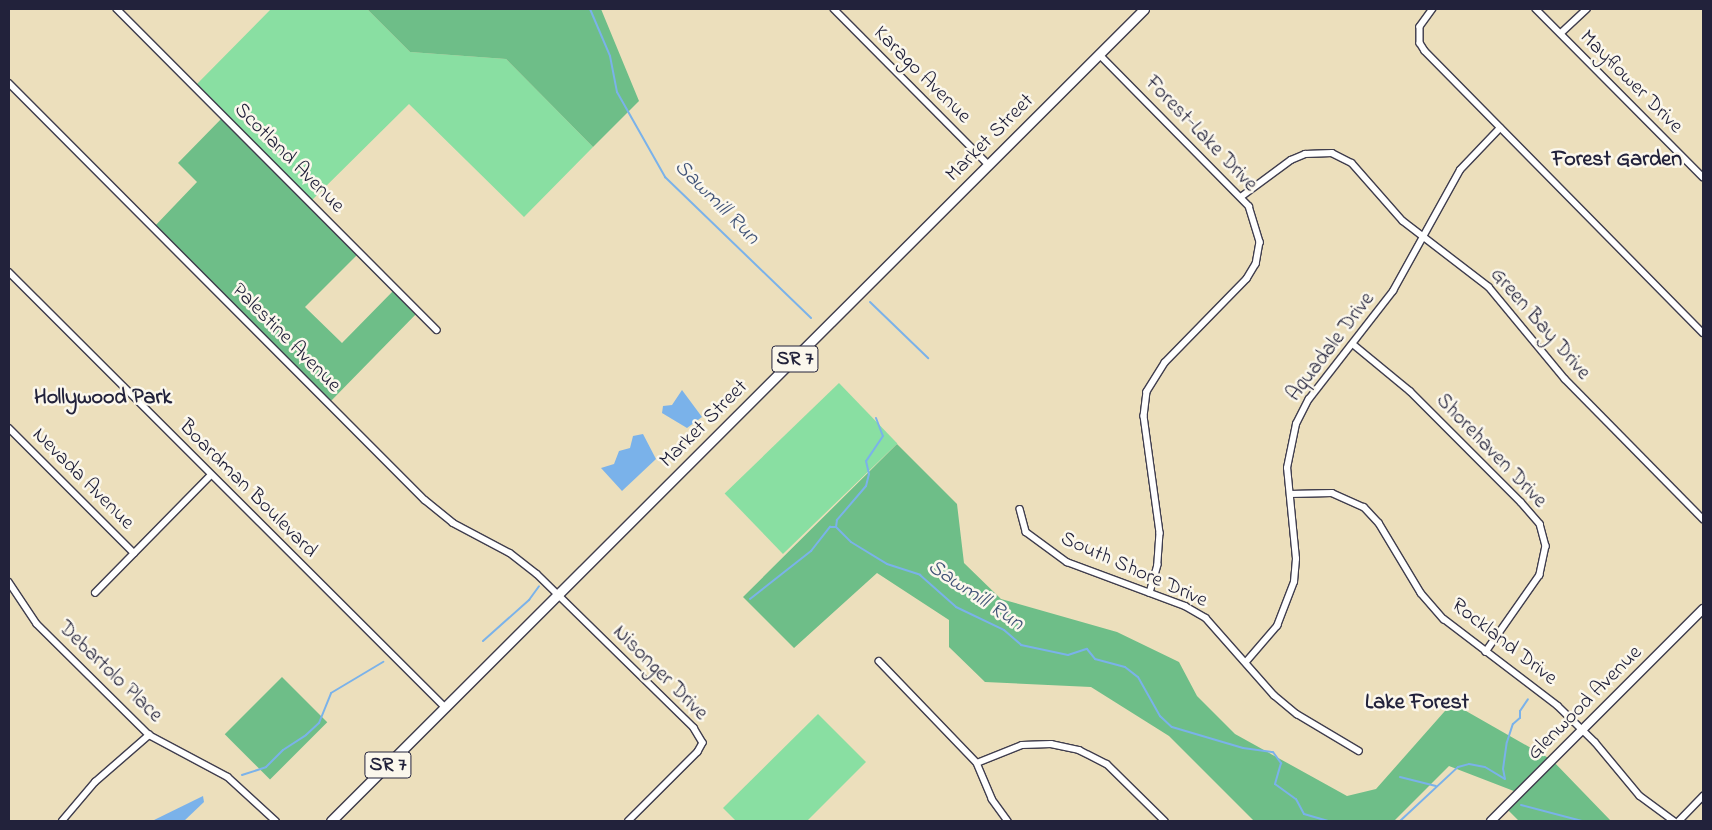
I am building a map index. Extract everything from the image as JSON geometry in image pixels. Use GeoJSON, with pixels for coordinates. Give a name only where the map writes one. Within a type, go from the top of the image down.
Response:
{"type":"FeatureCollection","features":[{"type":"Feature","properties":{"kind":"main road","name":"Market Street"},"geometry":{"type":"LineString","coordinates":[[331,821],[1144,9]]}},
{"type":"Feature","properties":{"kind":"street","name":"Scotland Avenue"},"geometry":{"type":"LineString","coordinates":[[117,9],[437,330]]}},
{"type":"Feature","properties":{"kind":"street","name":"Karago Avenue"},"geometry":{"type":"LineString","coordinates":[[834,9],[988,164]]}},
{"type":"Feature","properties":{"kind":"street"},"geometry":{"type":"LineString","coordinates":[[1434,9],[1420,27],[1422,46],[1500,128],[1703,333]]}},
{"type":"Feature","properties":{"kind":"street","name":"Mayflower Drive"},"geometry":{"type":"LineString","coordinates":[[1536,9],[1703,177]]}},
{"type":"Feature","properties":{"kind":"street"},"geometry":{"type":"LineString","coordinates":[[1561,34],[1587,9]]}},
{"type":"Feature","properties":{"kind":"street","name":"Forest-Lake Drive"},"geometry":{"type":"LineString","coordinates":[[1099,54],[1241,197],[1257,225],[1259,252],[1253,270],[1242,286],[1164,363],[1154,377],[1145,398],[1144,416],[1160,533],[1158,565],[1150,593]]}},
{"type":"Feature","properties":{"kind":"street","name":"Palestine Avenue"},"geometry":{"type":"LineString","coordinates":[[9,83],[425,500],[461,528],[518,558],[558,594]]}},
{"type":"Feature","properties":{"kind":"street","name":"Aquadale Drive"},"geometry":{"type":"LineString","coordinates":[[1246,662],[1277,626],[1292,590],[1296,559],[1288,458],[1296,424],[1310,399],[1354,344],[1392,291],[1460,170],[1500,128]]}},
{"type":"Feature","properties":{"kind":"street","name":"Green Bay Drive"},"geometry":{"type":"LineString","coordinates":[[1241,197],[1297,157],[1314,152],[1332,154],[1357,167],[1390,208],[1422,236],[1489,287],[1565,379],[1703,519]]}},
{"type":"Feature","properties":{"kind":"street","name":"Boardman Boulevard"},"geometry":{"type":"LineString","coordinates":[[9,272],[445,707]]}},
{"type":"Feature","properties":{"kind":"street","name":"Shorehaven Drive"},"geometry":{"type":"LineString","coordinates":[[1354,344],[1410,391],[1522,502],[1540,524],[1546,546],[1540,575],[1486,652]]}},
{"type":"Feature","properties":{"kind":"street","name":"Nevada Avenue"},"geometry":{"type":"LineString","coordinates":[[9,428],[134,553]]}},
{"type":"Feature","properties":{"kind":"street"},"geometry":{"type":"LineString","coordinates":[[95,592],[212,475]]}},
{"type":"Feature","properties":{"kind":"street","name":"Rockland Drive"},"geometry":{"type":"LineString","coordinates":[[1290,494],[1332,493],[1364,507],[1378,523],[1430,603],[1461,634],[1545,694],[1582,730],[1640,796],[1674,821]]}},
{"type":"Feature","properties":{"kind":"street","name":"South Shore Drive"},"geometry":{"type":"LineString","coordinates":[[1020,509],[1024,530],[1053,554],[1084,570],[1185,606],[1206,618],[1286,706],[1359,751]]}},
{"type":"Feature","properties":{"kind":"street","name":"Debartolo Place"},"geometry":{"type":"LineString","coordinates":[[9,582],[38,624],[149,735],[228,777],[276,821]]}},
{"type":"Feature","properties":{"kind":"street","name":"Nisonger Drive"},"geometry":{"type":"LineString","coordinates":[[558,594],[701,738],[702,743],[698,752],[629,821]]}},
{"type":"Feature","properties":{"kind":"street","name":"Glenwood Avenue"},"geometry":{"type":"LineString","coordinates":[[1491,821],[1703,609]]}},
{"type":"Feature","properties":{"kind":"street"},"geometry":{"type":"LineString","coordinates":[[879,661],[978,763],[992,799],[1008,821]]}},
{"type":"Feature","properties":{"kind":"street"},"geometry":{"type":"LineString","coordinates":[[62,821],[95,782],[149,735]]}},
{"type":"Feature","properties":{"kind":"street"},"geometry":{"type":"LineString","coordinates":[[978,763],[1022,745],[1051,744],[1078,750],[1107,764],[1165,821]]}},
{"type":"Feature","properties":{"kind":"street"},"geometry":{"type":"LineString","coordinates":[[1678,821],[1703,796]]}},
{"type":"Feature","properties":{"kind":"green space"},"geometry":{"type":"Polygon","coordinates":[[[271,9],[367,9],[410,52],[506,59],[593,147],[524,217],[409,104],[310,202],[195,86],[271,9]]]}},
{"type":"Feature","properties":{"kind":"green space"},"geometry":{"type":"Polygon","coordinates":[[[367,9],[601,9],[639,101],[593,147],[506,59],[410,52],[367,9]]]}},
{"type":"Feature","properties":{"kind":"green space"},"geometry":{"type":"Polygon","coordinates":[[[224,116],[360,252],[305,307],[342,343],[396,288],[419,311],[329,403],[153,228],[197,182],[178,163],[224,116]]]}},
{"type":"Feature","properties":{"kind":"green space"},"geometry":{"type":"Polygon","coordinates":[[[839,383],[897,443],[783,554],[725,493],[839,383]]]}},
{"type":"Feature","properties":{"kind":"green space"},"geometry":{"type":"Polygon","coordinates":[[[897,444],[957,504],[964,563],[1001,599],[1117,632],[1179,662],[1197,696],[1235,734],[1347,796],[1376,789],[1452,703],[1552,760],[1611,821],[1519,821],[1505,807],[1519,793],[1449,766],[1394,821],[1254,821],[1169,736],[1091,687],[985,682],[949,647],[949,620],[877,573],[794,648],[743,597],[897,444]]]}},
{"type":"Feature","properties":{"kind":"green space"},"geometry":{"type":"Polygon","coordinates":[[[282,677],[327,722],[270,780],[225,734],[282,677]]]}},
{"type":"Feature","properties":{"kind":"green space"},"geometry":{"type":"Polygon","coordinates":[[[818,714],[866,762],[807,821],[736,821],[723,808],[818,714]]]}},
{"type":"Feature","properties":{"kind":"water"},"geometry":{"type":"Polygon","coordinates":[[[682,390],[702,417],[687,428],[662,413],[663,406],[672,405],[682,390]]]}},
{"type":"Feature","properties":{"kind":"water"},"geometry":{"type":"Polygon","coordinates":[[[643,434],[656,459],[622,491],[601,468],[614,464],[619,451],[630,448],[633,436],[643,434]]]}},
{"type":"Feature","properties":{"kind":"water"},"geometry":{"type":"Polygon","coordinates":[[[203,796],[204,802],[184,821],[152,821],[203,796]]]}},
{"type":"Feature","properties":{"kind":"waterway","name":"Sawmill Run"},"geometry":{"type":"LineString","coordinates":[[590,9],[610,56],[617,92],[665,177],[811,318]]}},
{"type":"Feature","properties":{"kind":"waterway","name":"Sawmill Run"},"geometry":{"type":"LineString","coordinates":[[870,302],[928,358]]}},
{"type":"Feature","properties":{"kind":"waterway","name":"Sawmill Run"},"geometry":{"type":"LineString","coordinates":[[876,418],[883,436],[866,461],[869,474],[866,486],[837,520],[836,527],[851,542],[887,564],[920,575],[956,607],[1004,630],[1021,645],[1068,655],[1087,649],[1095,659],[1125,667],[1138,677],[1160,716],[1172,727],[1243,748],[1273,752],[1281,763],[1275,784],[1296,799],[1304,814],[1329,821]]}},
{"type":"Feature","properties":{"kind":"waterway"},"geometry":{"type":"LineString","coordinates":[[750,599],[811,551],[830,527],[836,527]]}},
{"type":"Feature","properties":{"kind":"waterway"},"geometry":{"type":"LineString","coordinates":[[483,641],[529,600],[539,586]]}},
{"type":"Feature","properties":{"kind":"waterway"},"geometry":{"type":"LineString","coordinates":[[242,775],[266,767],[283,750],[306,735],[319,723],[331,693],[383,662]]}},
{"type":"Feature","properties":{"kind":"waterway"},"geometry":{"type":"LineString","coordinates":[[1505,779],[1503,769],[1507,742],[1513,724],[1520,718],[1520,711],[1528,699]]}},
{"type":"Feature","properties":{"kind":"waterway","name":"Sawmill Run"},"geometry":{"type":"LineString","coordinates":[[1400,821],[1458,767],[1469,764],[1485,767],[1505,779]]}},
{"type":"Feature","properties":{"kind":"waterway"},"geometry":{"type":"LineString","coordinates":[[1400,777],[1436,786]]}},
{"type":"Feature","properties":{"kind":"waterway","name":"Sawmill Run"},"geometry":{"type":"LineString","coordinates":[[1521,805],[1582,821]]}},
{"type":"Feature","properties":{"kind":"district","name":"Forest Garden"},"geometry":{"type":"Point","coordinates":[1617,161]}},
{"type":"Feature","properties":{"kind":"district","name":"Hollywood Park"},"geometry":{"type":"Point","coordinates":[103,399]}},
{"type":"Feature","properties":{"kind":"district","name":"Lake Forest"},"geometry":{"type":"Point","coordinates":[1417,704]}}]}
